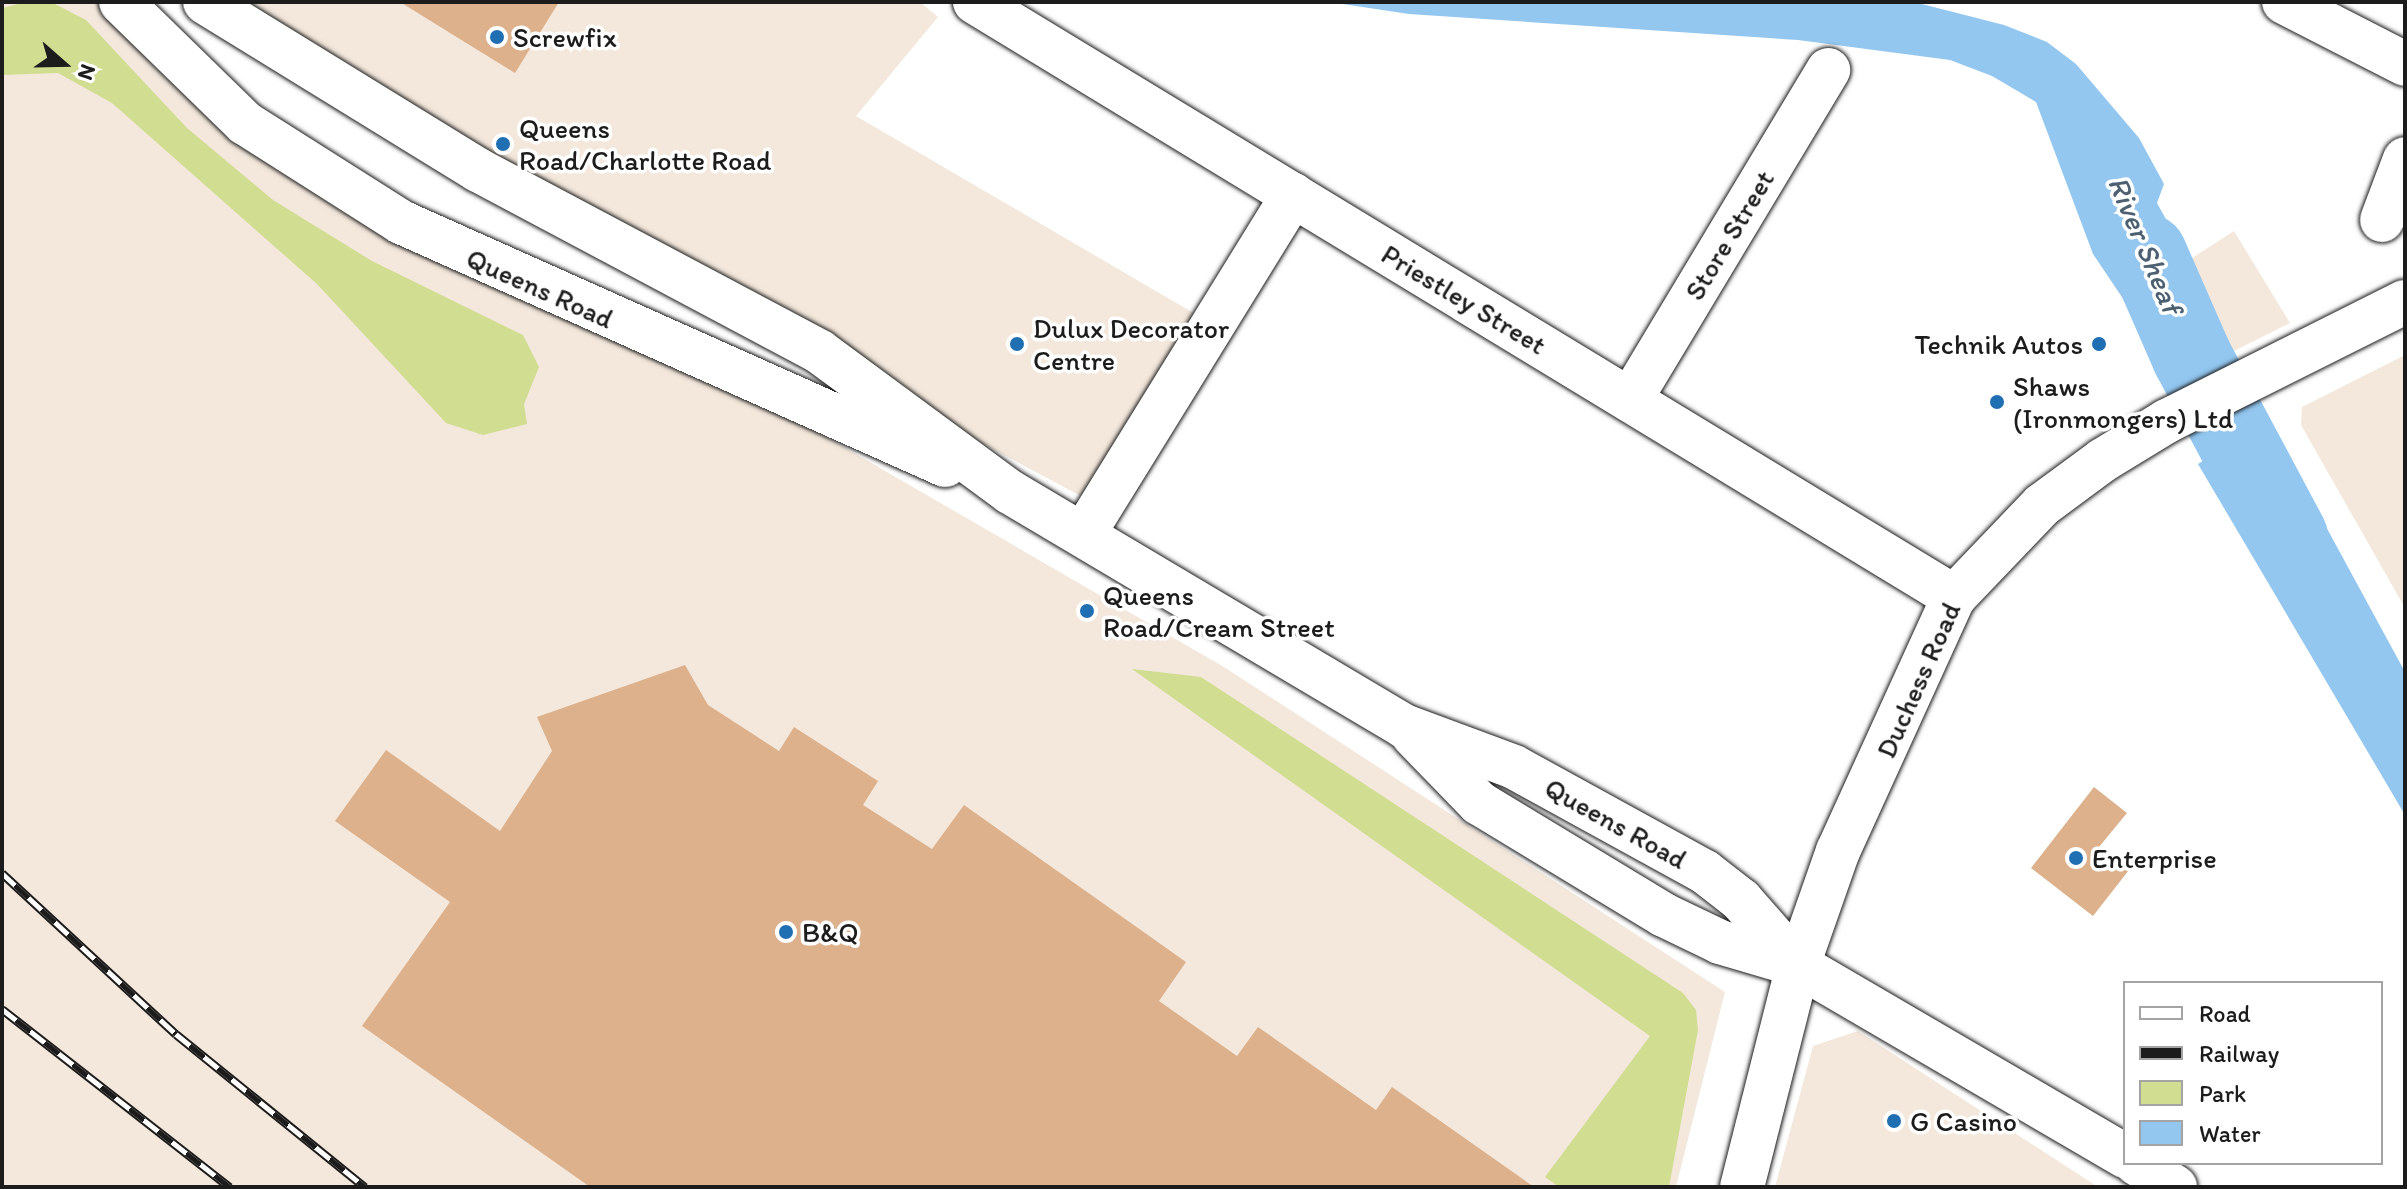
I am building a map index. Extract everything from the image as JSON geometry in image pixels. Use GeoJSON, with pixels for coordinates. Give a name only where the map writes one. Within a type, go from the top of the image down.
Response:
{"type":"FeatureCollection","features":[{"type":"Feature","properties":{"kind":"main road","name":"Queens Road"},"geometry":{"type":"LineString","coordinates":[[121,2],[245,123],[401,222],[1010,492]]}},
{"type":"Feature","properties":{"kind":"main road","name":"Queens Road"},"geometry":{"type":"LineString","coordinates":[[205,2],[478,170],[820,352],[1010,492],[1404,726],[1514,767],[1705,872],[1741,900],[1798,965]]}},
{"type":"Feature","properties":{"kind":"main road","name":"Priestley Street"},"geometry":{"type":"LineString","coordinates":[[975,2],[1954,597]]}},
{"type":"Feature","properties":{"kind":"main road"},"geometry":{"type":"LineString","coordinates":[[2284,2],[2405,64]]}},
{"type":"Feature","properties":{"kind":"main road","name":"Store Street"},"geometry":{"type":"LineString","coordinates":[[1630,400],[1828,70]]}},
{"type":"Feature","properties":{"kind":"main road"},"geometry":{"type":"LineString","coordinates":[[2382,220],[2405,159]]}},
{"type":"Feature","properties":{"kind":"main road"},"geometry":{"type":"LineString","coordinates":[[1083,535],[1293,195]]}},
{"type":"Feature","properties":{"kind":"main road","name":"Duchess Road"},"geometry":{"type":"LineString","coordinates":[[1742,1187],[1798,965],[1838,851],[1954,597],[2042,505],[2167,421],[2405,302]]}},
{"type":"Feature","properties":{"kind":"main road","name":"Queens Road"},"geometry":{"type":"LineString","coordinates":[[1404,726],[1479,803],[1664,915],[1720,942],[1798,965],[2123,1155]]}},
{"type":"Feature","properties":{"kind":"main road"},"geometry":{"type":"LineString","coordinates":[[2139,1165],[2175,1187]]}},
{"type":"Feature","properties":{"kind":"shaded area"},"geometry":{"type":"Polygon","coordinates":[[[2,2],[121,2],[222,103],[657,339],[1224,667],[1725,992],[1676,1187],[2,1187],[2,2]]]}},
{"type":"Feature","properties":{"kind":"shaded area"},"geometry":{"type":"Polygon","coordinates":[[[205,2],[920,2],[938,17],[856,116],[1221,329],[1109,511],[616,248],[205,2]]]}},
{"type":"Feature","properties":{"kind":"shaded area"},"geometry":{"type":"Polygon","coordinates":[[[2234,231],[2290,323],[2228,354],[2192,258],[2234,231]]]}},
{"type":"Feature","properties":{"kind":"shaded area"},"geometry":{"type":"Polygon","coordinates":[[[2405,355],[2405,608],[2301,425],[2302,407],[2405,355]]]}},
{"type":"Feature","properties":{"kind":"shaded area","name":"G Casino"},"geometry":{"type":"Polygon","coordinates":[[[1858,1031],[2098,1187],[1775,1187],[1813,1046],[1858,1031]]]}},
{"type":"Feature","properties":{"kind":"green space"},"geometry":{"type":"Polygon","coordinates":[[[26,2],[51,2],[86,20],[187,128],[273,200],[372,261],[523,335],[539,367],[524,404],[527,424],[483,435],[446,423],[317,284],[112,103],[58,73],[2,75],[2,8],[26,2]]]}},
{"type":"Feature","properties":{"kind":"green space"},"geometry":{"type":"Polygon","coordinates":[[[1132,669],[1201,677],[1683,993],[1696,1010],[1698,1030],[1669,1187],[1559,1187],[1545,1177],[1650,1036],[1132,669]]]}},
{"type":"Feature","properties":{"kind":"water"},"geometry":{"type":"Polygon","coordinates":[[[1329,2],[1914,2],[2004,25],[2047,42],[2076,64],[2139,138],[2164,184],[2157,203],[2183,250],[2215,341],[2169,367],[2093,254],[2036,102],[1992,76],[1950,60],[1798,40],[1409,14],[1329,2]]]}},
{"type":"Feature","properties":{"kind":"water"},"geometry":{"type":"Polygon","coordinates":[[[2268,420],[2405,672],[2405,815],[2198,464],[2268,420]]]}},
{"type":"Feature","properties":{"kind":"building","name":"Screwfix"},"geometry":{"type":"Polygon","coordinates":[[[400,2],[559,2],[515,73],[400,2]]]}},
{"type":"Feature","properties":{"kind":"building","name":"B&Q"},"geometry":{"type":"Polygon","coordinates":[[[685,665],[708,705],[779,751],[794,727],[878,781],[863,805],[932,849],[964,805],[1186,962],[1159,1001],[1237,1056],[1258,1027],[1376,1110],[1392,1087],[1534,1187],[590,1187],[362,1026],[450,902],[335,821],[386,750],[500,831],[552,751],[537,717],[685,665]]]}},
{"type":"Feature","properties":{"kind":"building","name":"Enterprise"},"geometry":{"type":"Polygon","coordinates":[[[2094,787],[2127,813],[2099,847],[2129,870],[2093,916],[2031,868],[2094,787]]]}},
{"type":"Feature","properties":{"kind":"waterway","name":"River Sheaf"},"geometry":{"type":"LineString","coordinates":[[2147,254],[2192,357],[2288,537]]}},
{"type":"Feature","properties":{"kind":"railway"},"geometry":{"type":"LineString","coordinates":[[2,873],[176,1034],[365,1187]]}},
{"type":"Feature","properties":{"kind":"railway"},"geometry":{"type":"LineString","coordinates":[[2,1009],[230,1187]]}},
{"type":"Feature","properties":{"kind":"place","name":"Screwfix"},"geometry":{"type":"Point","coordinates":[497,37]}},
{"type":"Feature","properties":{"kind":"place","name":"Queens Road/Charlotte Road"},"geometry":{"type":"Point","coordinates":[503,144]}},
{"type":"Feature","properties":{"kind":"place","name":"Dulux Decorator Centre"},"geometry":{"type":"Point","coordinates":[1017,344]}},
{"type":"Feature","properties":{"kind":"place","name":"Technik Autos"},"geometry":{"type":"Point","coordinates":[2099,344]}},
{"type":"Feature","properties":{"kind":"place","name":"Shaws (Ironmongers) Ltd"},"geometry":{"type":"Point","coordinates":[1997,402]}},
{"type":"Feature","properties":{"kind":"place","name":"Queens Road/Cream Street"},"geometry":{"type":"Point","coordinates":[1087,611]}},
{"type":"Feature","properties":{"kind":"place","name":"Enterprise"},"geometry":{"type":"Point","coordinates":[2076,858]}},
{"type":"Feature","properties":{"kind":"place","name":"B&Q"},"geometry":{"type":"Point","coordinates":[786,932]}},
{"type":"Feature","properties":{"kind":"place","name":"G Casino"},"geometry":{"type":"Point","coordinates":[1894,1121]}}]}
